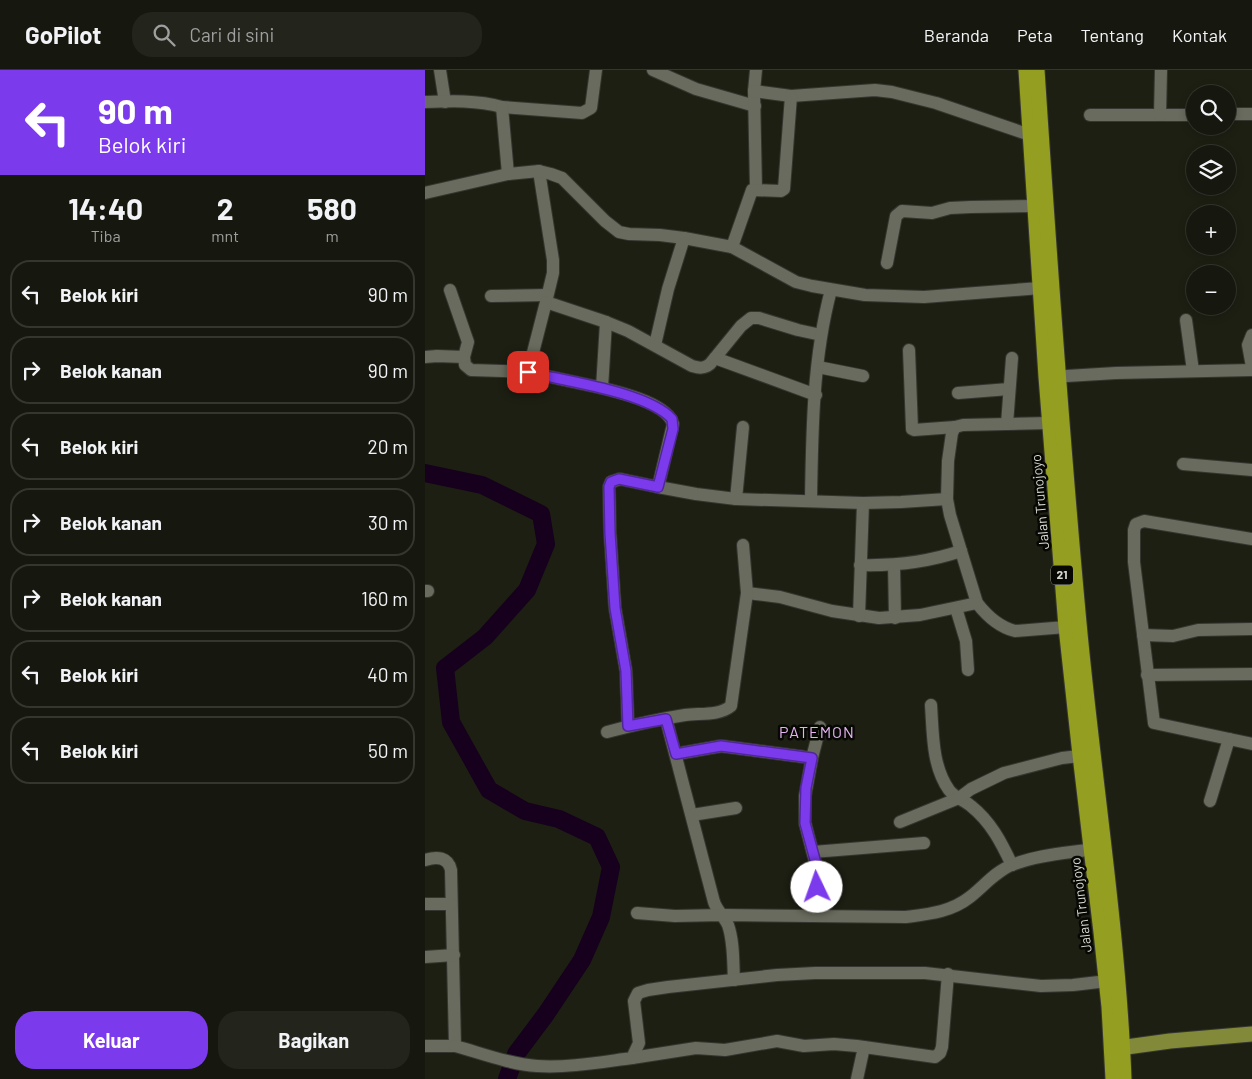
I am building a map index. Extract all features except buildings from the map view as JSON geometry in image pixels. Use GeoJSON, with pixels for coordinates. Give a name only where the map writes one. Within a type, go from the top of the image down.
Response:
{"type":"FeatureCollection","features":[{"type":"Feature","properties":{"kind":"highway","name":"Jalan Trunojoyo"},"geometry":{"type":"LineString","coordinates":[[1026,70],[1040,288],[1053,376],[1079,616],[1086,755]]}},
{"type":"Feature","properties":{"kind":"highway","name":"Jalan Trunojoyo"},"geometry":{"type":"LineString","coordinates":[[1037,70],[1053,376],[1050,423],[1066,627],[1086,755],[1112,980],[1123,1048],[1124,1079]]}},
{"type":"Feature","properties":{"kind":"highway","name":"Jalan Trunojoyo"},"geometry":{"type":"LineString","coordinates":[[1113,1079],[1123,1048]]}},
{"type":"Feature","properties":{"kind":"main road"},"geometry":{"type":"LineString","coordinates":[[1123,1048],[1170,1041],[1252,1034]]}},
{"type":"Feature","properties":{"kind":"street"},"geometry":{"type":"LineString","coordinates":[[439,70],[445,102]]}},
{"type":"Feature","properties":{"kind":"street"},"geometry":{"type":"LineString","coordinates":[[425,102],[477,102],[502,107],[577,114],[586,112],[591,108],[596,70]]}},
{"type":"Feature","properties":{"kind":"street"},"geometry":{"type":"LineString","coordinates":[[653,70],[696,89],[755,106]]}},
{"type":"Feature","properties":{"kind":"street"},"geometry":{"type":"LineString","coordinates":[[756,70],[754,91],[756,189]]}},
{"type":"Feature","properties":{"kind":"street"},"geometry":{"type":"LineString","coordinates":[[1160,115],[1161,70]]}},
{"type":"Feature","properties":{"kind":"street"},"geometry":{"type":"LineString","coordinates":[[754,91],[791,96],[867,90],[892,92],[936,103],[1030,135]]}},
{"type":"Feature","properties":{"kind":"street"},"geometry":{"type":"LineString","coordinates":[[732,247],[750,192],[756,189],[781,191],[784,189],[791,96]]}},
{"type":"Feature","properties":{"kind":"street"},"geometry":{"type":"LineString","coordinates":[[502,107],[508,174]]}},
{"type":"Feature","properties":{"kind":"street"},"geometry":{"type":"LineString","coordinates":[[1236,114],[1252,114]]}},
{"type":"Feature","properties":{"kind":"street"},"geometry":{"type":"LineString","coordinates":[[1090,115],[1186,115]]}},
{"type":"Feature","properties":{"kind":"street"},"geometry":{"type":"LineString","coordinates":[[528,372],[553,272],[553,260],[539,171]]}},
{"type":"Feature","properties":{"kind":"street"},"geometry":{"type":"LineString","coordinates":[[425,193],[508,174],[539,171],[562,178],[605,221],[619,232],[684,238],[732,247],[796,282],[865,295],[923,298],[1040,288]]}},
{"type":"Feature","properties":{"kind":"street"},"geometry":{"type":"LineString","coordinates":[[887,263],[896,216],[902,211],[932,213],[957,208],[1035,206]]}},
{"type":"Feature","properties":{"kind":"street"},"geometry":{"type":"LineString","coordinates":[[655,345],[668,289],[684,238]]}},
{"type":"Feature","properties":{"kind":"street"},"geometry":{"type":"LineString","coordinates":[[450,290],[467,342],[464,357],[465,365],[471,370],[528,372],[602,388],[651,404],[672,419],[673,429],[658,487]]}},
{"type":"Feature","properties":{"kind":"street"},"geometry":{"type":"LineString","coordinates":[[811,500],[817,368],[821,334],[831,290]]}},
{"type":"Feature","properties":{"kind":"street"},"geometry":{"type":"LineString","coordinates":[[491,296],[547,298],[606,322],[698,368],[707,366],[741,326],[751,318],[759,318],[798,330],[821,334]]}},
{"type":"Feature","properties":{"kind":"street"},"geometry":{"type":"LineString","coordinates":[[1186,320],[1193,371]]}},
{"type":"Feature","properties":{"kind":"street"},"geometry":{"type":"LineString","coordinates":[[602,388],[606,322]]}},
{"type":"Feature","properties":{"kind":"street"},"geometry":{"type":"LineString","coordinates":[[1053,376],[1252,369],[1249,345],[1252,335]]}},
{"type":"Feature","properties":{"kind":"street"},"geometry":{"type":"LineString","coordinates":[[909,350],[912,429],[963,425],[1050,423]]}},
{"type":"Feature","properties":{"kind":"street"},"geometry":{"type":"LineString","coordinates":[[425,357],[464,357]]}},
{"type":"Feature","properties":{"kind":"street"},"geometry":{"type":"LineString","coordinates":[[715,358],[816,395]]}},
{"type":"Feature","properties":{"kind":"street"},"geometry":{"type":"LineString","coordinates":[[1007,424],[1012,358]]}},
{"type":"Feature","properties":{"kind":"street"},"geometry":{"type":"LineString","coordinates":[[817,368],[863,376]]}},
{"type":"Feature","properties":{"kind":"street"},"geometry":{"type":"LineString","coordinates":[[958,394],[1009,389]]}},
{"type":"Feature","properties":{"kind":"street"},"geometry":{"type":"LineString","coordinates":[[736,500],[743,427]]}},
{"type":"Feature","properties":{"kind":"street"},"geometry":{"type":"LineString","coordinates":[[955,427],[952,433],[948,461],[947,499],[977,603],[985,613],[1007,629],[1015,631],[1066,627]]}},
{"type":"Feature","properties":{"kind":"street"},"geometry":{"type":"LineString","coordinates":[[1183,464],[1252,470]]}},
{"type":"Feature","properties":{"kind":"street"},"geometry":{"type":"LineString","coordinates":[[628,726],[626,671],[615,608],[610,533],[609,487],[611,482],[619,479],[736,500],[811,500],[863,503],[947,499]]}},
{"type":"Feature","properties":{"kind":"street"},"geometry":{"type":"LineString","coordinates":[[859,616],[863,503]]}},
{"type":"Feature","properties":{"kind":"street"},"geometry":{"type":"LineString","coordinates":[[1252,539],[1144,521],[1136,524],[1133,530],[1147,675],[1155,724],[1252,744]]}},
{"type":"Feature","properties":{"kind":"street"},"geometry":{"type":"LineString","coordinates":[[607,732],[686,715],[715,713],[731,706],[747,593],[743,546]]}},
{"type":"Feature","properties":{"kind":"street"},"geometry":{"type":"LineString","coordinates":[[861,565],[894,565],[927,560],[961,551]]}},
{"type":"Feature","properties":{"kind":"street"},"geometry":{"type":"LineString","coordinates":[[894,565],[895,618]]}},
{"type":"Feature","properties":{"kind":"street"},"geometry":{"type":"LineString","coordinates":[[747,593],[781,597],[859,616],[895,618],[977,603]]}},
{"type":"Feature","properties":{"kind":"street"},"geometry":{"type":"LineString","coordinates":[[955,608],[966,641],[968,670]]}},
{"type":"Feature","properties":{"kind":"street"},"geometry":{"type":"LineString","coordinates":[[1143,635],[1173,636],[1198,630],[1252,629]]}},
{"type":"Feature","properties":{"kind":"street"},"geometry":{"type":"LineString","coordinates":[[1147,675],[1252,674]]}},
{"type":"Feature","properties":{"kind":"street"},"geometry":{"type":"LineString","coordinates":[[931,705],[937,763],[949,790],[971,806],[993,828],[1012,865]]}},
{"type":"Feature","properties":{"kind":"street"},"geometry":{"type":"LineString","coordinates":[[666,719],[714,902],[718,912],[723,915],[728,925],[734,980]]}},
{"type":"Feature","properties":{"kind":"street"},"geometry":{"type":"LineString","coordinates":[[816,916],[818,873],[805,823],[806,788],[820,727]]}},
{"type":"Feature","properties":{"kind":"street"},"geometry":{"type":"LineString","coordinates":[[1210,801],[1229,739]]}},
{"type":"Feature","properties":{"kind":"street"},"geometry":{"type":"LineString","coordinates":[[676,754],[721,746],[812,758]]}},
{"type":"Feature","properties":{"kind":"street"},"geometry":{"type":"LineString","coordinates":[[900,822],[959,798],[971,789],[1004,773],[1032,765],[1086,755]]}},
{"type":"Feature","properties":{"kind":"street"},"geometry":{"type":"LineString","coordinates":[[692,815],[736,808]]}},
{"type":"Feature","properties":{"kind":"street"},"geometry":{"type":"LineString","coordinates":[[813,852],[924,843]]}},
{"type":"Feature","properties":{"kind":"street"},"geometry":{"type":"LineString","coordinates":[[637,913],[675,916],[906,917],[934,914],[958,906],[988,881],[1012,865],[1032,859],[1097,848]]}},
{"type":"Feature","properties":{"kind":"street"},"geometry":{"type":"LineString","coordinates":[[425,860],[438,858],[448,863],[451,870],[455,1046]]}},
{"type":"Feature","properties":{"kind":"street"},"geometry":{"type":"LineString","coordinates":[[425,904],[451,904]]}},
{"type":"Feature","properties":{"kind":"street"},"geometry":{"type":"LineString","coordinates":[[425,957],[453,955]]}},
{"type":"Feature","properties":{"kind":"street"},"geometry":{"type":"LineString","coordinates":[[632,1058],[639,1043],[634,1001],[638,993],[668,987],[777,975],[878,972],[948,974],[1041,986],[1073,985],[1112,980]]}},
{"type":"Feature","properties":{"kind":"street"},"geometry":{"type":"LineString","coordinates":[[425,1046],[455,1046],[515,1063],[536,1066],[559,1066],[632,1058],[696,1048],[725,1050],[777,1041],[804,1046],[834,1044],[928,1056],[938,1055],[942,1047],[948,974]]}},
{"type":"Feature","properties":{"kind":"street"},"geometry":{"type":"LineString","coordinates":[[857,1079],[864,1047]]}},
{"type":"Feature","properties":{"kind":"waterway"},"geometry":{"type":"LineString","coordinates":[[425,473],[482,485],[541,514],[546,544],[527,590],[485,637],[445,668],[451,722],[489,790],[525,811],[559,819],[597,837],[611,867],[601,917],[582,960],[546,1014],[516,1054],[507,1079]]}},
{"type":"Feature","properties":{"kind":"district","name":"PATEMON"},"geometry":{"type":"Point","coordinates":[817,732]}},
{"type":"Feature","properties":{"kind":"route"},"geometry":{"type":"LineString","coordinates":[[528,372],[618,392],[651,404],[672,419],[673,429],[658,487],[616,479],[611,482],[609,487],[615,608],[626,671],[628,726],[666,719],[676,754],[721,746],[812,758],[805,796],[805,823],[817,867],[817,887]]}}]}
